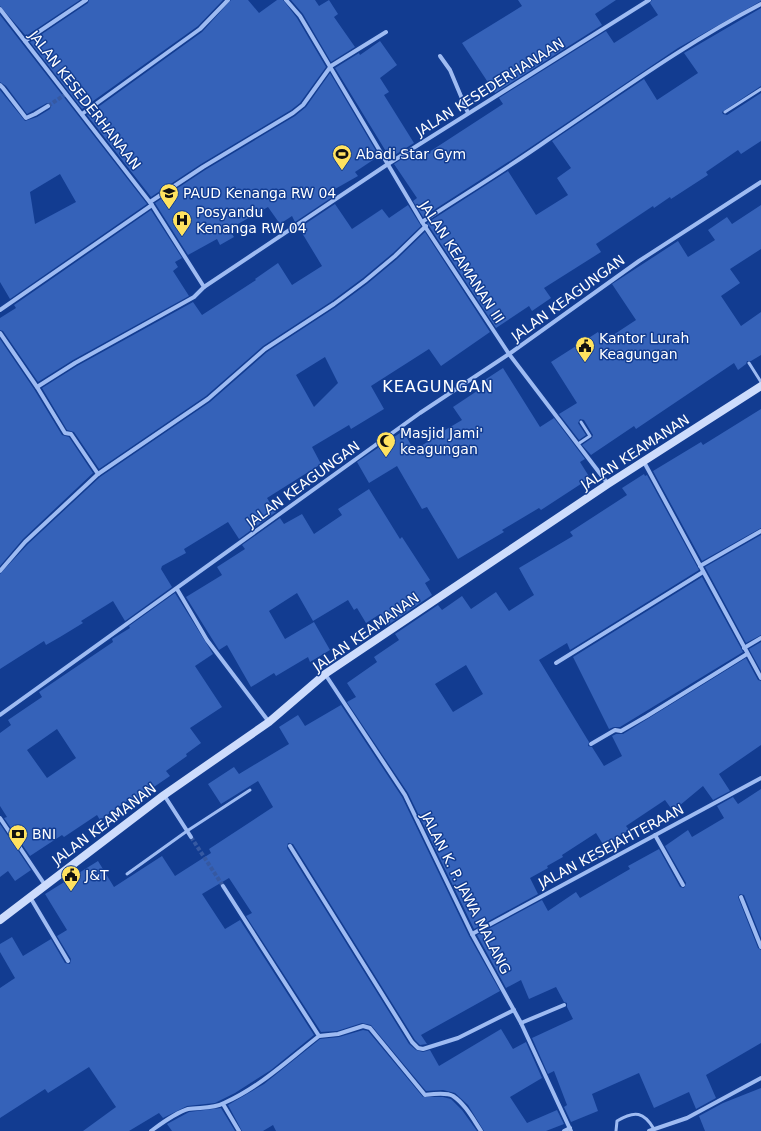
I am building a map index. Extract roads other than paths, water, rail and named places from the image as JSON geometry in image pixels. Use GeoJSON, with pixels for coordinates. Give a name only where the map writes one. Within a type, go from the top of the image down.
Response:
{"type":"FeatureCollection","features":[{"type":"Feature","properties":{"kind":"street"},"geometry":{"type":"LineString","coordinates":[[24,41],[86,0]]}},
{"type":"Feature","properties":{"kind":"street"},"geometry":{"type":"LineString","coordinates":[[82,114],[200,29],[228,0]]}},
{"type":"Feature","properties":{"kind":"street","name":"JALAN KEAMANAN III"},"geometry":{"type":"LineString","coordinates":[[286,0],[300,16],[422,222],[509,354],[608,484]]}},
{"type":"Feature","properties":{"kind":"street","name":"JALAN KESEDERHANAAN"},"geometry":{"type":"LineString","coordinates":[[0,9],[151,204],[204,286],[388,164],[649,0]]}},
{"type":"Feature","properties":{"kind":"street"},"geometry":{"type":"LineString","coordinates":[[422,222],[549,140],[636,79],[719,26],[761,4]]}},
{"type":"Feature","properties":{"kind":"street"},"geometry":{"type":"LineString","coordinates":[[0,310],[203,167],[293,113],[303,105],[331,66],[386,32]]}},
{"type":"Feature","properties":{"kind":"street"},"geometry":{"type":"LineString","coordinates":[[440,56],[450,70],[468,113]]}},
{"type":"Feature","properties":{"kind":"street"},"geometry":{"type":"LineString","coordinates":[[0,86],[4,88],[26,118],[48,106]]}},
{"type":"Feature","properties":{"kind":"street","name":"JALAN KEAGUNGAN"},"geometry":{"type":"LineString","coordinates":[[0,715],[177,589],[359,456],[509,354],[639,261],[761,182]]}},
{"type":"Feature","properties":{"kind":"street"},"geometry":{"type":"LineString","coordinates":[[0,571],[25,542],[98,474],[208,399],[265,349],[334,304],[395,256],[426,226]]}},
{"type":"Feature","properties":{"kind":"street"},"geometry":{"type":"LineString","coordinates":[[37,387],[75,363],[194,297],[204,286]]}},
{"type":"Feature","properties":{"kind":"street"},"geometry":{"type":"LineString","coordinates":[[0,333],[37,387],[65,433],[71,434],[98,474]]}},
{"type":"Feature","properties":{"kind":"street","name":"JALAN KEAMANAN"},"geometry":{"type":"LineString","coordinates":[[0,920],[164,795],[269,722],[325,674],[608,484],[761,386]]}},
{"type":"Feature","properties":{"kind":"street"},"geometry":{"type":"LineString","coordinates":[[644,462],[761,678]]}},
{"type":"Feature","properties":{"kind":"street"},"geometry":{"type":"LineString","coordinates":[[700,566],[761,531]]}},
{"type":"Feature","properties":{"kind":"street"},"geometry":{"type":"LineString","coordinates":[[556,663],[703,572]]}},
{"type":"Feature","properties":{"kind":"street"},"geometry":{"type":"LineString","coordinates":[[177,589],[207,640],[269,722]]}},
{"type":"Feature","properties":{"kind":"street"},"geometry":{"type":"LineString","coordinates":[[744,648],[761,638]]}},
{"type":"Feature","properties":{"kind":"street"},"geometry":{"type":"LineString","coordinates":[[591,744],[614,730],[621,731],[747,654]]}},
{"type":"Feature","properties":{"kind":"street","name":"JALAN K. P. JAWA MALANG"},"geometry":{"type":"LineString","coordinates":[[325,674],[405,795],[472,934],[521,1023],[571,1130]]}},
{"type":"Feature","properties":{"kind":"street","name":"JALAN KESEJAHTERAAN"},"geometry":{"type":"LineString","coordinates":[[472,934],[761,778]]}},
{"type":"Feature","properties":{"kind":"street"},"geometry":{"type":"LineString","coordinates":[[164,795],[191,837]]}},
{"type":"Feature","properties":{"kind":"street"},"geometry":{"type":"LineString","coordinates":[[0,818],[45,886]]}},
{"type":"Feature","properties":{"kind":"street"},"geometry":{"type":"LineString","coordinates":[[655,835],[683,885]]}},
{"type":"Feature","properties":{"kind":"street"},"geometry":{"type":"LineString","coordinates":[[290,846],[412,1042],[418,1048],[423,1049],[458,1038],[514,1010]]}},
{"type":"Feature","properties":{"kind":"street"},"geometry":{"type":"LineString","coordinates":[[222,886],[319,1036]]}},
{"type":"Feature","properties":{"kind":"street"},"geometry":{"type":"LineString","coordinates":[[30,897],[68,961]]}},
{"type":"Feature","properties":{"kind":"street"},"geometry":{"type":"LineString","coordinates":[[741,897],[761,947]]}},
{"type":"Feature","properties":{"kind":"street"},"geometry":{"type":"LineString","coordinates":[[521,1023],[564,1005]]}},
{"type":"Feature","properties":{"kind":"street"},"geometry":{"type":"LineString","coordinates":[[151,1131],[168,1119],[188,1110],[207,1108],[223,1104],[262,1082],[319,1036],[338,1034],[363,1026],[370,1028],[425,1095],[436,1094],[452,1096],[470,1115],[481,1131]]}},
{"type":"Feature","properties":{"kind":"street"},"geometry":{"type":"LineString","coordinates":[[649,1131],[687,1118],[761,1078]]}},
{"type":"Feature","properties":{"kind":"street"},"geometry":{"type":"LineString","coordinates":[[223,1104],[240,1131]]}},
{"type":"Feature","properties":{"kind":"street"},"geometry":{"type":"LineString","coordinates":[[564,1131],[571,1130]]}},
{"type":"Feature","properties":{"kind":"lane"},"geometry":{"type":"LineString","coordinates":[[725,112],[761,89]]}},
{"type":"Feature","properties":{"kind":"lane"},"geometry":{"type":"LineString","coordinates":[[749,363],[761,382]]}},
{"type":"Feature","properties":{"kind":"lane"},"geometry":{"type":"LineString","coordinates":[[578,444],[590,436],[581,422]]}},
{"type":"Feature","properties":{"kind":"lane"},"geometry":{"type":"LineString","coordinates":[[126,874],[187,831],[250,790]]}},
{"type":"Feature","properties":{"kind":"lane"},"geometry":{"type":"LineString","coordinates":[[616,1131],[617,1121],[628,1116],[639,1114],[646,1117],[654,1130]]}},
{"type":"Feature","properties":{"kind":"tunnel"},"geometry":{"type":"LineString","coordinates":[[48,106],[66,94]]}},
{"type":"Feature","properties":{"kind":"tunnel"},"geometry":{"type":"LineString","coordinates":[[191,837],[223,886]]}},
{"type":"Feature","properties":{"kind":"place","name":"Abadi Star Gym"},"geometry":{"type":"Point","coordinates":[342,171]}},
{"type":"Feature","properties":{"kind":"place","name":"PAUD Kenanga RW 04"},"geometry":{"type":"Point","coordinates":[169,210]}},
{"type":"Feature","properties":{"kind":"place","name":"Posyandu Kenanga RW 04"},"geometry":{"type":"Point","coordinates":[182,237]}},
{"type":"Feature","properties":{"kind":"place","name":"Kantor Lurah Keagungan"},"geometry":{"type":"Point","coordinates":[585,363]}},
{"type":"Feature","properties":{"kind":"place","name":"Masjid Jami' keagungan"},"geometry":{"type":"Point","coordinates":[386,458]}},
{"type":"Feature","properties":{"kind":"place","name":"BNI"},"geometry":{"type":"Point","coordinates":[18,851]}},
{"type":"Feature","properties":{"kind":"place","name":"J&T"},"geometry":{"type":"Point","coordinates":[71,892]}},
{"type":"Feature","properties":{"kind":"district","name":"KEAGUNGAN"},"geometry":{"type":"Point","coordinates":[438,386]}}]}
